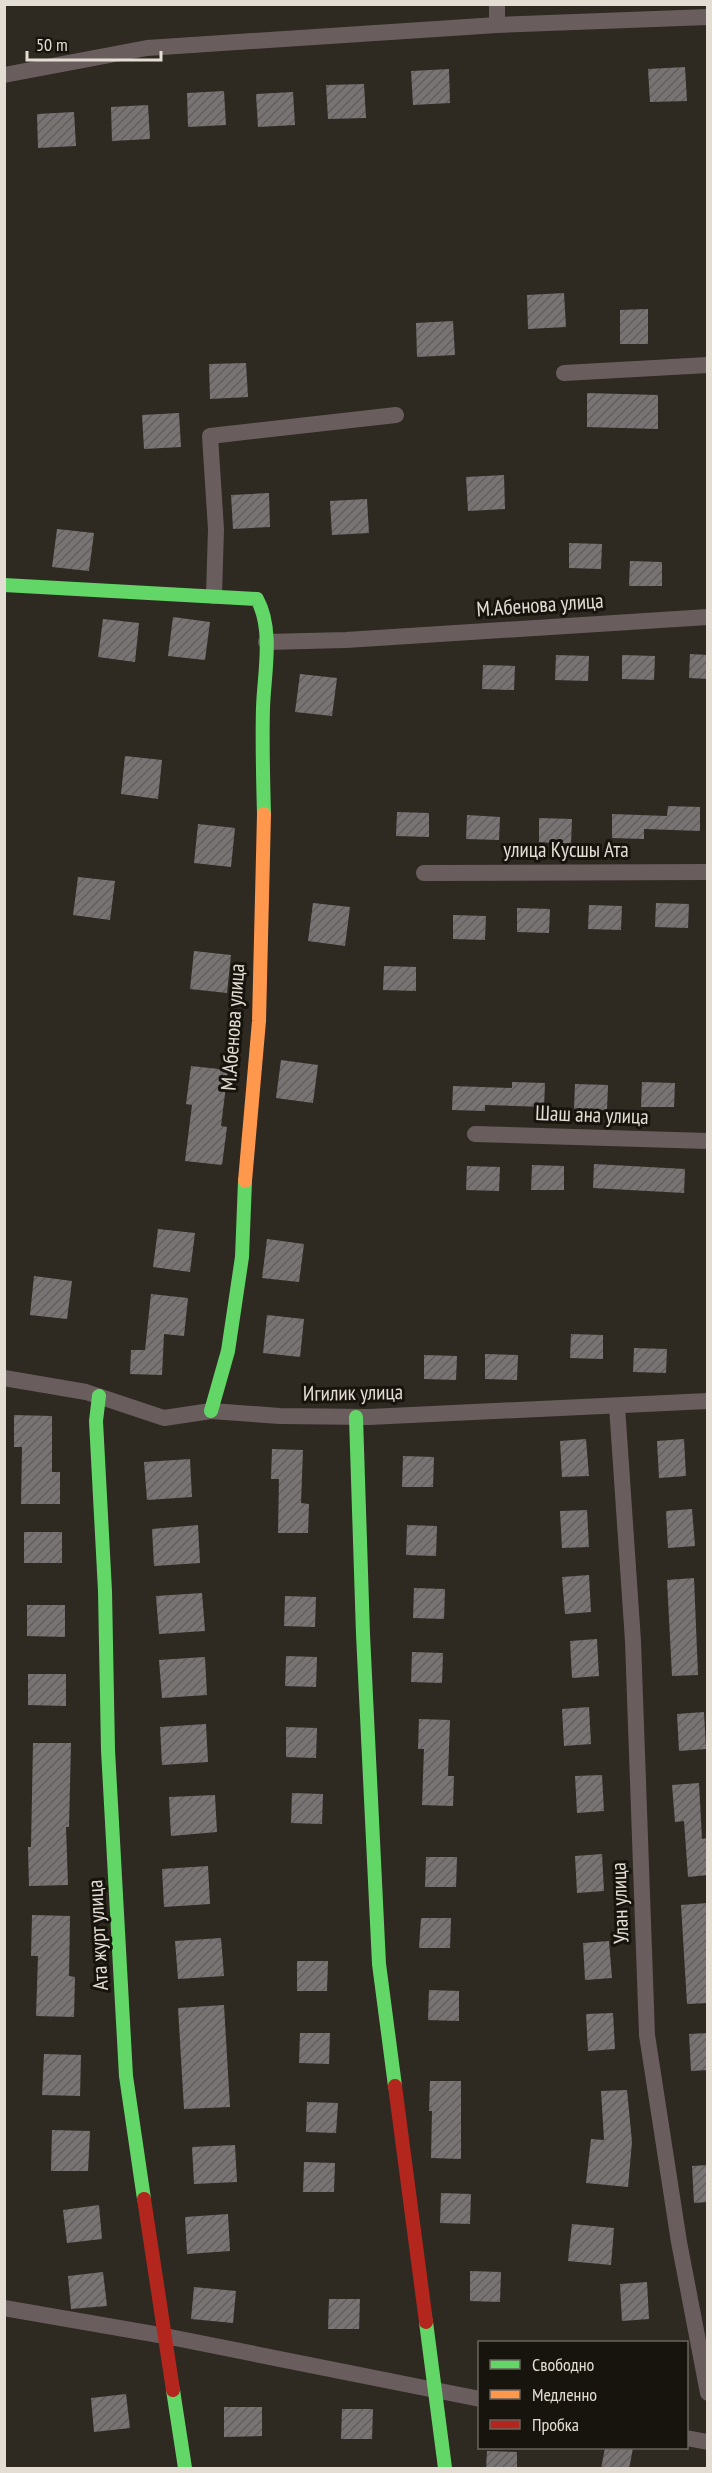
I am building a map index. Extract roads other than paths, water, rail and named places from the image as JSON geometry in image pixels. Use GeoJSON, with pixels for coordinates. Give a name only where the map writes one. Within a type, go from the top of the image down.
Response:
{"type":"FeatureCollection","features":[{"type":"Feature","properties":{"kind":"street"},"geometry":{"type":"LineString","coordinates":[[497,4],[497,26]]}},
{"type":"Feature","properties":{"kind":"street"},"geometry":{"type":"LineString","coordinates":[[4,75],[147,48],[497,26],[708,17]]}},
{"type":"Feature","properties":{"kind":"street"},"geometry":{"type":"LineString","coordinates":[[564,374],[708,365]]}},
{"type":"Feature","properties":{"kind":"street"},"geometry":{"type":"LineString","coordinates":[[214,596],[216,529],[210,436],[396,415]]}},
{"type":"Feature","properties":{"kind":"street","name":"М.Абенова улица"},"geometry":{"type":"LineString","coordinates":[[4,585],[257,598],[263,610],[266,642],[263,710],[264,852],[259,1021],[246,1150],[242,1257],[228,1351],[211,1412]]}},
{"type":"Feature","properties":{"kind":"street","name":"М.Абенова улица"},"geometry":{"type":"LineString","coordinates":[[266,642],[346,640],[708,617]]}},
{"type":"Feature","properties":{"kind":"street","name":"улица Кусшы Ата"},"geometry":{"type":"LineString","coordinates":[[424,873],[708,872]]}},
{"type":"Feature","properties":{"kind":"street","name":"Шаш ана улица"},"geometry":{"type":"LineString","coordinates":[[475,1134],[708,1141]]}},
{"type":"Feature","properties":{"kind":"street","name":"Игилик улица"},"geometry":{"type":"LineString","coordinates":[[4,1378],[99,1396],[164,1418],[211,1412],[356,1417],[708,1401]]}},
{"type":"Feature","properties":{"kind":"street","name":"Ата журт улица"},"geometry":{"type":"LineString","coordinates":[[99,1396],[96,1421],[105,1591],[108,1750],[126,2076],[185,2469]]}},
{"type":"Feature","properties":{"kind":"street","name":"Улан улица"},"geometry":{"type":"LineString","coordinates":[[618,1406],[633,1641],[647,2035],[679,2242],[708,2393]]}},
{"type":"Feature","properties":{"kind":"street"},"geometry":{"type":"LineString","coordinates":[[356,1417],[363,1634],[379,1964],[445,2469]]}},
{"type":"Feature","properties":{"kind":"street"},"geometry":{"type":"LineString","coordinates":[[4,2308],[165,2336],[478,2399]]}},
{"type":"Feature","properties":{"kind":"street"},"geometry":{"type":"LineString","coordinates":[[688,2438],[708,2442]]}}]}
